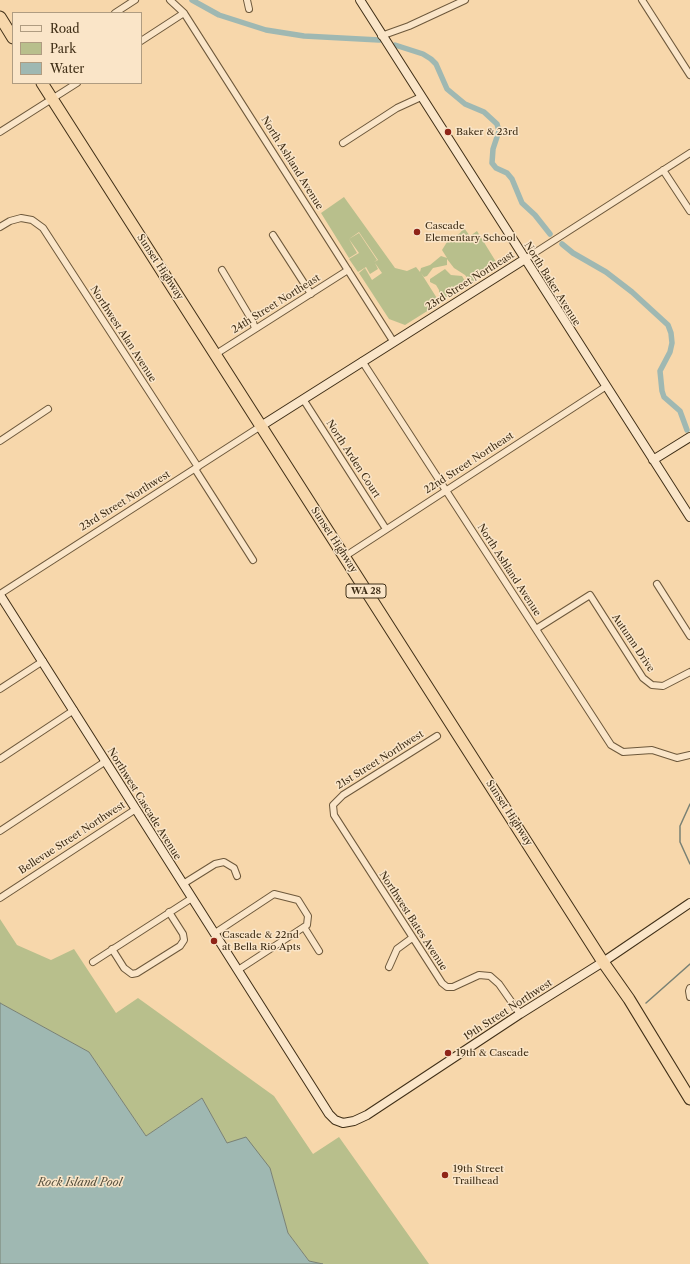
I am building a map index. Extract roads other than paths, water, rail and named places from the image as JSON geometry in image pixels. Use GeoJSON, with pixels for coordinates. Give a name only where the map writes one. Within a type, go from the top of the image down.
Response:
{"type":"FeatureCollection","features":[{"type":"Feature","properties":{"kind":"highway"},"geometry":{"type":"LineString","coordinates":[[0,18],[12,36]]}},
{"type":"Feature","properties":{"kind":"highway","name":"Sunset Highway"},"geometry":{"type":"LineString","coordinates":[[43,84],[603,962],[687,1086],[690,1099]]}},
{"type":"Feature","properties":{"kind":"street"},"geometry":{"type":"LineString","coordinates":[[117,12],[135,0]]}},
{"type":"Feature","properties":{"kind":"street","name":"North Ashland Avenue"},"geometry":{"type":"LineString","coordinates":[[170,0],[184,13],[393,341]]}},
{"type":"Feature","properties":{"kind":"street"},"geometry":{"type":"LineString","coordinates":[[247,0],[249,9]]}},
{"type":"Feature","properties":{"kind":"street","name":"North Baker Avenue"},"geometry":{"type":"LineString","coordinates":[[360,0],[381,36],[690,517]]}},
{"type":"Feature","properties":{"kind":"street"},"geometry":{"type":"LineString","coordinates":[[381,36],[409,26],[465,0]]}},
{"type":"Feature","properties":{"kind":"street"},"geometry":{"type":"LineString","coordinates":[[642,0],[690,75]]}},
{"type":"Feature","properties":{"kind":"street"},"geometry":{"type":"LineString","coordinates":[[142,40],[184,13]]}},
{"type":"Feature","properties":{"kind":"street"},"geometry":{"type":"LineString","coordinates":[[0,132],[75,84]]}},
{"type":"Feature","properties":{"kind":"street"},"geometry":{"type":"LineString","coordinates":[[343,143],[397,108],[421,97]]}},
{"type":"Feature","properties":{"kind":"street","name":"23rd Street Northeast"},"geometry":{"type":"LineString","coordinates":[[261,426],[690,153]]}},
{"type":"Feature","properties":{"kind":"street"},"geometry":{"type":"LineString","coordinates":[[663,170],[690,211]]}},
{"type":"Feature","properties":{"kind":"street","name":"Northwest Alan Avenue"},"geometry":{"type":"LineString","coordinates":[[0,227],[10,221],[27,219],[37,223],[48,234],[253,560]]}},
{"type":"Feature","properties":{"kind":"street"},"geometry":{"type":"LineString","coordinates":[[273,235],[311,294]]}},
{"type":"Feature","properties":{"kind":"street"},"geometry":{"type":"LineString","coordinates":[[222,270],[253,322],[255,329]]}},
{"type":"Feature","properties":{"kind":"street","name":"24th Street Northeast"},"geometry":{"type":"LineString","coordinates":[[216,354],[348,270]]}},
{"type":"Feature","properties":{"kind":"street","name":"North Ashland Avenue"},"geometry":{"type":"LineString","coordinates":[[362,361],[611,744],[622,752],[652,750],[678,758],[690,755]]}},
{"type":"Feature","properties":{"kind":"street","name":"22nd Street Northeast"},"geometry":{"type":"LineString","coordinates":[[344,557],[606,387]]}},
{"type":"Feature","properties":{"kind":"street","name":"North Arden Court"},"geometry":{"type":"LineString","coordinates":[[303,399],[386,529]]}},
{"type":"Feature","properties":{"kind":"street"},"geometry":{"type":"LineString","coordinates":[[0,441],[48,409]]}},
{"type":"Feature","properties":{"kind":"street","name":"23rd Street Northwest"},"geometry":{"type":"LineString","coordinates":[[0,594],[261,426]]}},
{"type":"Feature","properties":{"kind":"street"},"geometry":{"type":"LineString","coordinates":[[653,460],[690,437]]}},
{"type":"Feature","properties":{"kind":"street"},"geometry":{"type":"LineString","coordinates":[[657,584],[690,636]]}},
{"type":"Feature","properties":{"kind":"street","name":"Northwest Cascade Avenue"},"geometry":{"type":"LineString","coordinates":[[0,594],[329,1114],[335,1120],[343,1123]]}},
{"type":"Feature","properties":{"kind":"street","name":"Autumn Drive"},"geometry":{"type":"LineString","coordinates":[[536,629],[590,595],[643,678],[652,685],[663,686],[690,672]]}},
{"type":"Feature","properties":{"kind":"street"},"geometry":{"type":"LineString","coordinates":[[0,689],[43,661]]}},
{"type":"Feature","properties":{"kind":"street"},"geometry":{"type":"LineString","coordinates":[[0,760],[74,710]]}},
{"type":"Feature","properties":{"kind":"street","name":"21st Street Northwest"},"geometry":{"type":"LineString","coordinates":[[339,825],[333,808],[339,798],[437,736]]}},
{"type":"Feature","properties":{"kind":"street"},"geometry":{"type":"LineString","coordinates":[[0,831],[106,761]]}},
{"type":"Feature","properties":{"kind":"street","name":"Bellevue Street Northwest"},"geometry":{"type":"LineString","coordinates":[[0,898],[136,809]]}},
{"type":"Feature","properties":{"kind":"street","name":"Northwest Bates Avenue"},"geometry":{"type":"LineString","coordinates":[[339,825],[444,985],[453,987],[479,975],[490,976],[499,984],[520,1014]]}},
{"type":"Feature","properties":{"kind":"street"},"geometry":{"type":"LineString","coordinates":[[183,884],[215,864],[224,862],[234,868],[237,876]]}},
{"type":"Feature","properties":{"kind":"street"},"geometry":{"type":"LineString","coordinates":[[215,933],[274,894],[298,900],[308,916],[307,925],[238,970]]}},
{"type":"Feature","properties":{"kind":"street"},"geometry":{"type":"LineString","coordinates":[[93,962],[192,898]]}},
{"type":"Feature","properties":{"kind":"street","name":"19th Street Northwest"},"geometry":{"type":"LineString","coordinates":[[343,1123],[354,1121],[367,1115],[520,1014],[603,962],[690,903]]}},
{"type":"Feature","properties":{"kind":"street"},"geometry":{"type":"LineString","coordinates":[[112,949],[124,968],[132,974],[137,973],[180,946],[184,940],[183,934],[169,912]]}},
{"type":"Feature","properties":{"kind":"street"},"geometry":{"type":"LineString","coordinates":[[304,927],[319,950]]}},
{"type":"Feature","properties":{"kind":"street"},"geometry":{"type":"LineString","coordinates":[[389,967],[397,949],[412,938]]}},
{"type":"Feature","properties":{"kind":"street"},"geometry":{"type":"LineString","coordinates":[[690,988],[690,997]]}},
{"type":"Feature","properties":{"kind":"water","name":"Rock Island Pool"},"geometry":{"type":"Polygon","coordinates":[[[0,1003],[89,1052],[146,1136],[202,1098],[227,1143],[246,1137],[270,1168],[288,1233],[309,1261],[323,1264],[0,1264],[0,1003]]]}},
{"type":"Feature","properties":{"kind":"waterway"},"geometry":{"type":"LineString","coordinates":[[192,0],[219,15],[266,30],[304,36],[379,40]]}},
{"type":"Feature","properties":{"kind":"waterway"},"geometry":{"type":"LineString","coordinates":[[395,45],[423,54],[431,59],[436,64],[447,89],[465,104],[484,112],[497,124],[499,131],[493,149],[492,163],[496,168],[507,173],[512,179],[522,203],[535,215],[550,234]]}},
{"type":"Feature","properties":{"kind":"waterway"},"geometry":{"type":"LineString","coordinates":[[562,244],[573,253],[606,272],[632,292],[668,325],[672,343],[670,352],[660,371],[662,391],[664,397],[680,411],[687,430]]}},
{"type":"Feature","properties":{"kind":"waterway"},"geometry":{"type":"LineString","coordinates":[[690,804],[680,826],[680,842],[690,864]]}},
{"type":"Feature","properties":{"kind":"waterway"},"geometry":{"type":"LineString","coordinates":[[646,1003],[690,964]]}},
{"type":"Feature","properties":{"kind":"place","name":"Baker & 23rd"},"geometry":{"type":"Point","coordinates":[448,132]}},
{"type":"Feature","properties":{"kind":"place","name":"Cascade Elementary School"},"geometry":{"type":"Point","coordinates":[417,232]}},
{"type":"Feature","properties":{"kind":"place","name":"Cascade & 22nd at Bella Rio Apts"},"geometry":{"type":"Point","coordinates":[214,941]}},
{"type":"Feature","properties":{"kind":"place","name":"19th & Cascade"},"geometry":{"type":"Point","coordinates":[448,1053]}},
{"type":"Feature","properties":{"kind":"place","name":"19th Street Trailhead"},"geometry":{"type":"Point","coordinates":[445,1175]}}]}
